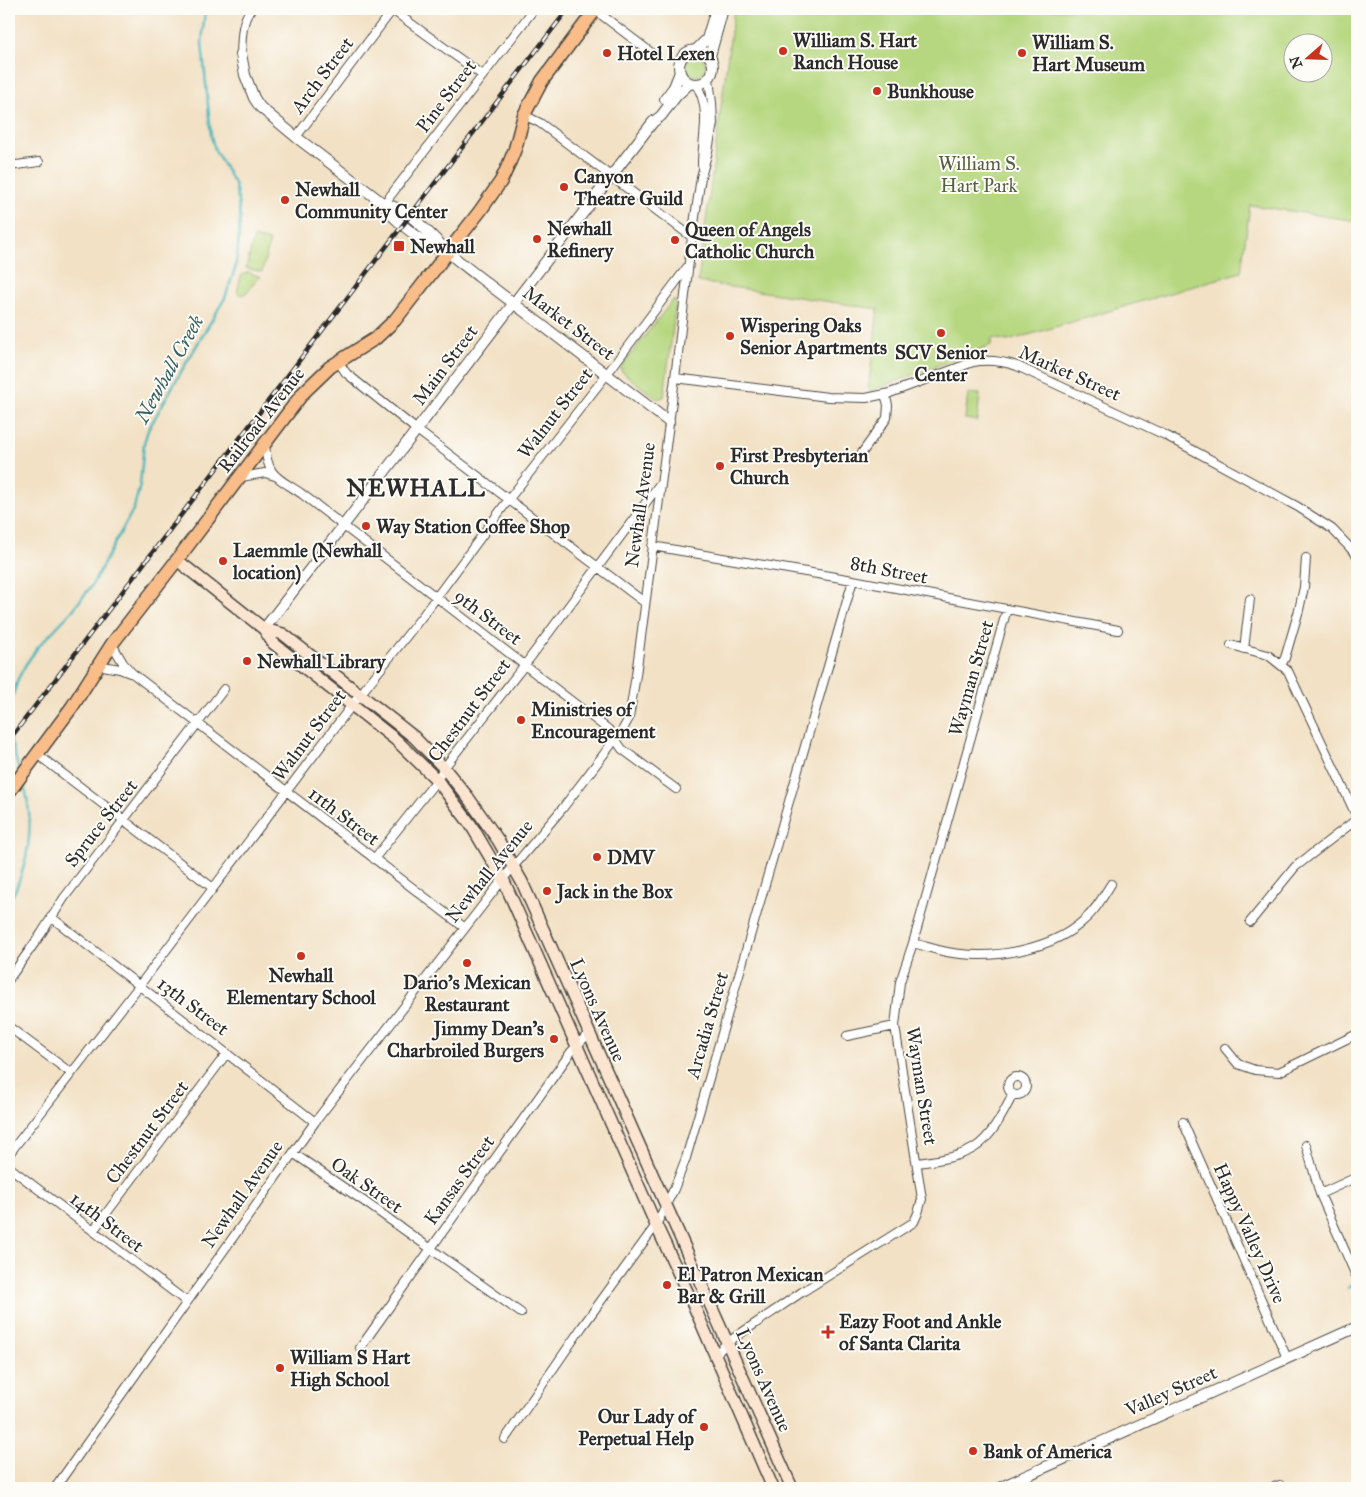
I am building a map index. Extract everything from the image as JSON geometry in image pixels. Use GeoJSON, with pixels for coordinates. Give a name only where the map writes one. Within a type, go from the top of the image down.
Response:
{"type":"FeatureCollection","features":[{"type":"Feature","properties":{"kind":"main road","name":"Railroad Avenue"},"geometry":{"type":"LineString","coordinates":[[9,792],[72,707],[112,644],[241,477],[288,412],[312,383],[338,361],[385,331],[415,296],[501,181],[515,149],[524,115],[542,81],[596,10]]}},
{"type":"Feature","properties":{"kind":"main road","name":"Lyons Avenue"},"geometry":{"type":"LineString","coordinates":[[178,560],[264,629],[273,643],[352,704],[410,753],[437,780],[471,825],[503,878],[773,1488]]}},
{"type":"Feature","properties":{"kind":"main road","name":"Lyons Avenue"},"geometry":{"type":"LineString","coordinates":[[264,629],[283,634],[414,737],[444,768],[483,817],[498,840],[514,867],[792,1488]]}},
{"type":"Feature","properties":{"kind":"street"},"geometry":{"type":"LineString","coordinates":[[241,54],[242,30],[246,15],[251,9]]}},
{"type":"Feature","properties":{"kind":"street"},"geometry":{"type":"LineString","coordinates":[[392,9],[482,75]]}},
{"type":"Feature","properties":{"kind":"street","name":"Arch Street"},"geometry":{"type":"LineString","coordinates":[[296,137],[392,9]]}},
{"type":"Feature","properties":{"kind":"street","name":"Pine Street"},"geometry":{"type":"LineString","coordinates":[[384,204],[534,9]]}},
{"type":"Feature","properties":{"kind":"street"},"geometry":{"type":"LineString","coordinates":[[697,49],[707,39],[716,9]]}},
{"type":"Feature","properties":{"kind":"street"},"geometry":{"type":"LineString","coordinates":[[710,56],[697,49],[688,51],[679,63],[680,72],[685,80],[693,84],[702,83],[709,79],[714,68],[710,56],[723,9]]}},
{"type":"Feature","properties":{"kind":"street"},"geometry":{"type":"LineString","coordinates":[[596,10],[653,54]]}},
{"type":"Feature","properties":{"kind":"street","name":"Market Street"},"geometry":{"type":"LineString","coordinates":[[241,54],[245,75],[254,98],[260,107],[384,204],[388,213],[410,230],[434,248],[448,252],[669,422]]}},
{"type":"Feature","properties":{"kind":"street","name":"Main Street"},"geometry":{"type":"LineString","coordinates":[[653,122],[658,109],[674,87],[680,72]]}},
{"type":"Feature","properties":{"kind":"street","name":"Newhall Avenue"},"geometry":{"type":"LineString","coordinates":[[701,177],[708,151],[712,123],[709,79]]}},
{"type":"Feature","properties":{"kind":"street","name":"Main Street"},"geometry":{"type":"LineString","coordinates":[[264,629],[653,122],[661,116],[681,90],[693,84]]}},
{"type":"Feature","properties":{"kind":"street","name":"Newhall Avenue"},"geometry":{"type":"LineString","coordinates":[[55,1488],[315,1122],[503,878],[514,867],[627,723],[636,675],[644,602],[701,177],[705,106],[701,92],[693,84]]}},
{"type":"Feature","properties":{"kind":"street"},"geometry":{"type":"LineString","coordinates":[[524,115],[540,124],[692,237]]}},
{"type":"Feature","properties":{"kind":"street"},"geometry":{"type":"LineString","coordinates":[[9,166],[39,162]]}},
{"type":"Feature","properties":{"kind":"street","name":"Walnut Street"},"geometry":{"type":"LineString","coordinates":[[9,1154],[509,499],[607,374],[689,264]]}},
{"type":"Feature","properties":{"kind":"street","name":"Market Street"},"geometry":{"type":"LineString","coordinates":[[675,378],[828,397],[866,398],[884,394],[973,362],[991,360],[1018,366],[1165,436],[1298,507],[1332,529],[1357,555]]}},
{"type":"Feature","properties":{"kind":"street"},"geometry":{"type":"LineString","coordinates":[[338,361],[346,373],[417,430],[644,602]]}},
{"type":"Feature","properties":{"kind":"street"},"geometry":{"type":"LineString","coordinates":[[860,457],[887,418],[888,405],[884,394]]}},
{"type":"Feature","properties":{"kind":"street"},"geometry":{"type":"LineString","coordinates":[[265,444],[266,459],[275,476]]}},
{"type":"Feature","properties":{"kind":"street"},"geometry":{"type":"LineString","coordinates":[[241,477],[265,473],[275,476]]}},
{"type":"Feature","properties":{"kind":"street","name":"9th Street"},"geometry":{"type":"LineString","coordinates":[[275,476],[608,730],[622,749],[676,789]]}},
{"type":"Feature","properties":{"kind":"street","name":"Chestnut Street"},"geometry":{"type":"LineString","coordinates":[[374,859],[437,780],[444,768],[598,568],[660,483]]}},
{"type":"Feature","properties":{"kind":"street","name":"8th Street"},"geometry":{"type":"LineString","coordinates":[[652,546],[853,580],[1118,630]]}},
{"type":"Feature","properties":{"kind":"street"},"geometry":{"type":"LineString","coordinates":[[1281,665],[1285,658],[1299,610],[1304,587],[1306,558]]}},
{"type":"Feature","properties":{"kind":"street","name":"Arcadia Street"},"geometry":{"type":"LineString","coordinates":[[505,1439],[582,1327],[656,1225],[674,1189],[686,1158],[853,580]]}},
{"type":"Feature","properties":{"kind":"street"},"geometry":{"type":"LineString","coordinates":[[1244,649],[1250,599]]}},
{"type":"Feature","properties":{"kind":"street","name":"Wayman Street"},"geometry":{"type":"LineString","coordinates":[[715,1355],[728,1342],[802,1292],[914,1222],[918,1213],[922,1199],[918,1163],[895,1026],[900,982],[913,943],[1008,610]]}},
{"type":"Feature","properties":{"kind":"street","name":"11th Street"},"geometry":{"type":"LineString","coordinates":[[112,644],[123,663],[132,673],[465,928]]}},
{"type":"Feature","properties":{"kind":"street"},"geometry":{"type":"LineString","coordinates":[[1231,645],[1268,655],[1288,671],[1357,818],[1295,867],[1250,922]]}},
{"type":"Feature","properties":{"kind":"street","name":"11th Street"},"geometry":{"type":"LineString","coordinates":[[97,665],[132,673]]}},
{"type":"Feature","properties":{"kind":"street","name":"Spruce Street"},"geometry":{"type":"LineString","coordinates":[[9,979],[42,934],[64,898],[224,689]]}},
{"type":"Feature","properties":{"kind":"street"},"geometry":{"type":"LineString","coordinates":[[34,759],[124,820],[213,888]]}},
{"type":"Feature","properties":{"kind":"street"},"geometry":{"type":"LineString","coordinates":[[913,943],[962,955],[994,954],[1039,946],[1063,935],[1084,921],[1111,884]]}},
{"type":"Feature","properties":{"kind":"street","name":"13th Street"},"geometry":{"type":"LineString","coordinates":[[51,917],[315,1122]]}},
{"type":"Feature","properties":{"kind":"street"},"geometry":{"type":"LineString","coordinates":[[847,1036],[895,1026]]}},
{"type":"Feature","properties":{"kind":"street"},"geometry":{"type":"LineString","coordinates":[[9,1027],[71,1073]]}},
{"type":"Feature","properties":{"kind":"street","name":"Kansas Street"},"geometry":{"type":"LineString","coordinates":[[360,1348],[576,1046],[588,1034]]}},
{"type":"Feature","properties":{"kind":"street"},"geometry":{"type":"LineString","coordinates":[[1225,1048],[1238,1064],[1255,1070],[1279,1072],[1357,1034]]}},
{"type":"Feature","properties":{"kind":"street","name":"Chestnut Street"},"geometry":{"type":"LineString","coordinates":[[93,1231],[227,1052]]}},
{"type":"Feature","properties":{"kind":"street"},"geometry":{"type":"LineString","coordinates":[[918,1163],[947,1159],[975,1148],[988,1135],[1013,1094]]}},
{"type":"Feature","properties":{"kind":"street","name":"Happy Valley Drive"},"geometry":{"type":"LineString","coordinates":[[1183,1122],[1287,1358]]}},
{"type":"Feature","properties":{"kind":"street"},"geometry":{"type":"LineString","coordinates":[[1306,1145],[1320,1194],[1356,1272]]}},
{"type":"Feature","properties":{"kind":"street","name":"Oak Street"},"geometry":{"type":"LineString","coordinates":[[293,1153],[521,1313]]}},
{"type":"Feature","properties":{"kind":"street","name":"14th Street"},"geometry":{"type":"LineString","coordinates":[[9,1167],[187,1302]]}},
{"type":"Feature","properties":{"kind":"street"},"geometry":{"type":"LineString","coordinates":[[1320,1194],[1356,1176]]}},
{"type":"Feature","properties":{"kind":"street","name":"Valley Street"},"geometry":{"type":"LineString","coordinates":[[999,1488],[1357,1327]]}},
{"type":"Feature","properties":{"kind":"street"},"geometry":{"type":"LineString","coordinates":[[1272,1488],[1280,1484]]}},
{"type":"Feature","properties":{"kind":"green space","name":"William S. Hart Park"},"geometry":{"type":"Polygon","coordinates":[[[734,9],[1357,9],[1357,221],[1250,205],[1241,272],[1008,341],[992,338],[991,345],[871,391],[868,388],[878,309],[698,282],[734,9]]]}},
{"type":"Feature","properties":{"kind":"green space"},"geometry":{"type":"Polygon","coordinates":[[[696,56],[703,59],[706,66],[703,73],[696,76],[689,73],[686,66],[689,59],[696,56]]]}},
{"type":"Feature","properties":{"kind":"green space"},"geometry":{"type":"Polygon","coordinates":[[[254,237],[270,241],[262,272],[246,268],[254,237]]]}},
{"type":"Feature","properties":{"kind":"green space"},"geometry":{"type":"Polygon","coordinates":[[[248,272],[261,277],[255,281],[247,292],[241,295],[237,292],[241,276],[248,272]]]}},
{"type":"Feature","properties":{"kind":"green space"},"geometry":{"type":"Polygon","coordinates":[[[674,300],[676,303],[664,397],[657,399],[621,371],[621,367],[674,300]]]}},
{"type":"Feature","properties":{"kind":"green space"},"geometry":{"type":"Polygon","coordinates":[[[968,393],[980,394],[977,421],[965,419],[968,393]]]}},
{"type":"Feature","properties":{"kind":"waterway","name":"Newhall Creek"},"geometry":{"type":"LineString","coordinates":[[9,716],[18,679],[26,664],[38,647],[72,611],[92,585],[134,508],[140,485],[144,443],[148,430],[225,298],[235,269],[240,218],[235,185],[215,150],[211,136],[202,43],[205,9]]}},
{"type":"Feature","properties":{"kind":"waterway","name":"Newhall Creek"},"geometry":{"type":"LineString","coordinates":[[9,735],[19,770]]}},
{"type":"Feature","properties":{"kind":"waterway","name":"Newhall Creek"},"geometry":{"type":"LineString","coordinates":[[9,903],[26,859],[30,828],[27,797],[23,782]]}},
{"type":"Feature","properties":{"kind":"waterway"},"geometry":{"type":"LineString","coordinates":[[1348,1288],[1356,1280]]}},
{"type":"Feature","properties":{"kind":"railway"},"geometry":{"type":"LineString","coordinates":[[9,740],[568,9]]}},
{"type":"Feature","properties":{"kind":"place","name":"William S. Hart Ranch House"},"geometry":{"type":"Point","coordinates":[783,51]}},
{"type":"Feature","properties":{"kind":"place","name":"Hotel Lexen"},"geometry":{"type":"Point","coordinates":[607,53]}},
{"type":"Feature","properties":{"kind":"place","name":"William S. Hart Museum"},"geometry":{"type":"Point","coordinates":[1022,53]}},
{"type":"Feature","properties":{"kind":"place","name":"Bunkhouse"},"geometry":{"type":"Point","coordinates":[877,91]}},
{"type":"Feature","properties":{"kind":"place","name":"Canyon Theatre Guild"},"geometry":{"type":"Point","coordinates":[564,187]}},
{"type":"Feature","properties":{"kind":"place","name":"Newhall Community Center"},"geometry":{"type":"Point","coordinates":[285,200]}},
{"type":"Feature","properties":{"kind":"place","name":"Newhall Refinery"},"geometry":{"type":"Point","coordinates":[537,239]}},
{"type":"Feature","properties":{"kind":"place","name":"Queen of Angels Catholic Church"},"geometry":{"type":"Point","coordinates":[675,240]}},
{"type":"Feature","properties":{"kind":"place","name":"Newhall"},"geometry":{"type":"Point","coordinates":[399,246]}},
{"type":"Feature","properties":{"kind":"place","name":"SCV Senior Center"},"geometry":{"type":"Point","coordinates":[941,333]}},
{"type":"Feature","properties":{"kind":"place","name":"Wispering Oaks Senior Apartments"},"geometry":{"type":"Point","coordinates":[730,336]}},
{"type":"Feature","properties":{"kind":"place","name":"First Presbyterian Church"},"geometry":{"type":"Point","coordinates":[720,466]}},
{"type":"Feature","properties":{"kind":"place","name":"Way Station Coffee Shop"},"geometry":{"type":"Point","coordinates":[366,526]}},
{"type":"Feature","properties":{"kind":"place","name":"Laemmle (Newhall location)"},"geometry":{"type":"Point","coordinates":[223,561]}},
{"type":"Feature","properties":{"kind":"place","name":"Newhall Library"},"geometry":{"type":"Point","coordinates":[247,661]}},
{"type":"Feature","properties":{"kind":"place","name":"Ministries of Encouragement"},"geometry":{"type":"Point","coordinates":[521,720]}},
{"type":"Feature","properties":{"kind":"place","name":"DMV"},"geometry":{"type":"Point","coordinates":[597,857]}},
{"type":"Feature","properties":{"kind":"place","name":"Jack in the Box"},"geometry":{"type":"Point","coordinates":[547,891]}},
{"type":"Feature","properties":{"kind":"place","name":"Newhall Elementary School"},"geometry":{"type":"Point","coordinates":[301,956]}},
{"type":"Feature","properties":{"kind":"place","name":"Dario's Mexican Restaurant"},"geometry":{"type":"Point","coordinates":[467,963]}},
{"type":"Feature","properties":{"kind":"place","name":"Jimmy Dean's Charbroiled Burgers"},"geometry":{"type":"Point","coordinates":[554,1039]}},
{"type":"Feature","properties":{"kind":"place","name":"El Patron Mexican Bar & Grill"},"geometry":{"type":"Point","coordinates":[667,1285]}},
{"type":"Feature","properties":{"kind":"place","name":"Eazy Foot and Ankle of Santa Clarita"},"geometry":{"type":"Point","coordinates":[828,1332]}},
{"type":"Feature","properties":{"kind":"place","name":"William S Hart High School"},"geometry":{"type":"Point","coordinates":[280,1368]}},
{"type":"Feature","properties":{"kind":"place","name":"Our Lady of Perpetual Help"},"geometry":{"type":"Point","coordinates":[704,1427]}},
{"type":"Feature","properties":{"kind":"place","name":"Bank of America"},"geometry":{"type":"Point","coordinates":[973,1451]}},
{"type":"Feature","properties":{"kind":"district","name":"NEWHALL"},"geometry":{"type":"Point","coordinates":[416,488]}}]}
